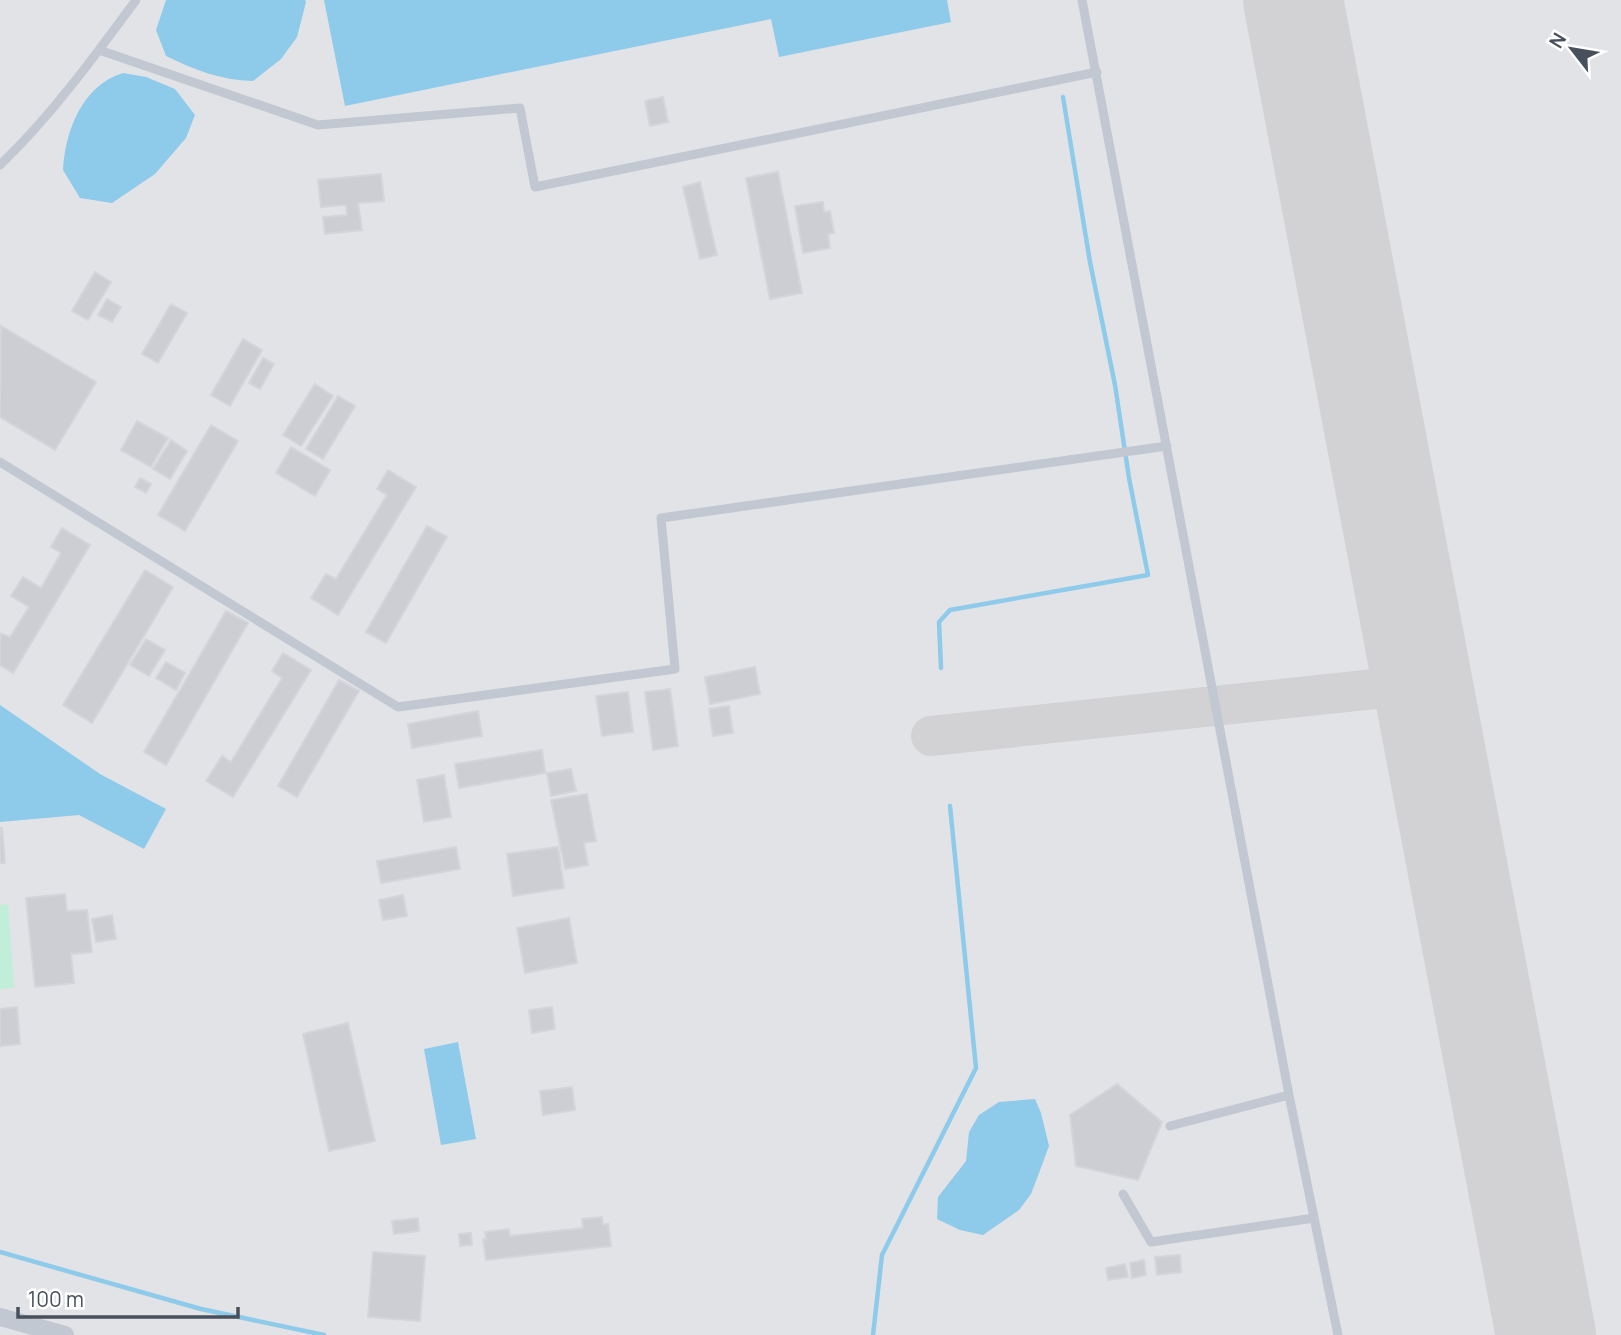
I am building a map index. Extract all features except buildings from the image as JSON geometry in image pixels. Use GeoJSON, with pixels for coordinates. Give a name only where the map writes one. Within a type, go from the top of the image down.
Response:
{"type":"FeatureCollection","features":[{"type":"Feature","properties":{"kind":"street"},"geometry":{"type":"LineString","coordinates":[[0,1317],[54,1334]]}},
{"type":"Feature","properties":{"kind":"lane"},"geometry":{"type":"LineString","coordinates":[[0,165],[26,140],[136,0]]}},
{"type":"Feature","properties":{"kind":"lane"},"geometry":{"type":"LineString","coordinates":[[1082,0],[1289,1095],[1338,1335]]}},
{"type":"Feature","properties":{"kind":"lane"},"geometry":{"type":"LineString","coordinates":[[99,50],[318,125],[520,108],[535,187],[1097,72]]}},
{"type":"Feature","properties":{"kind":"lane"},"geometry":{"type":"LineString","coordinates":[[0,462],[398,707],[674,669],[661,518],[1167,446]]}},
{"type":"Feature","properties":{"kind":"lane"},"geometry":{"type":"LineString","coordinates":[[1170,1126],[1289,1095]]}},
{"type":"Feature","properties":{"kind":"lane"},"geometry":{"type":"LineString","coordinates":[[1123,1194],[1152,1242],[1314,1218]]}},
{"type":"Feature","properties":{"kind":"shaded area"},"geometry":{"type":"Polygon","coordinates":[[[0,0],[1621,0],[1621,1335],[0,1335],[0,0]]]}},
{"type":"Feature","properties":{"kind":"green space"},"geometry":{"type":"Polygon","coordinates":[[[8,904],[14,988],[0,989],[0,905],[8,904]]]}},
{"type":"Feature","properties":{"kind":"water"},"geometry":{"type":"Polygon","coordinates":[[[166,0],[306,2],[297,37],[281,59],[253,81],[208,73],[166,56],[156,30],[166,0]]]}},
{"type":"Feature","properties":{"kind":"water"},"geometry":{"type":"Polygon","coordinates":[[[324,0],[947,0],[951,22],[779,57],[771,19],[345,106],[324,0]]]}},
{"type":"Feature","properties":{"kind":"water"},"geometry":{"type":"Polygon","coordinates":[[[123,73],[146,77],[175,89],[195,115],[186,138],[155,174],[112,203],[80,198],[63,170],[67,140],[78,112],[87,99],[109,79],[123,73]]]}},
{"type":"Feature","properties":{"kind":"water"},"geometry":{"type":"Polygon","coordinates":[[[0,705],[100,774],[166,809],[144,849],[79,815],[0,822],[0,705]]]}},
{"type":"Feature","properties":{"kind":"water"},"geometry":{"type":"Polygon","coordinates":[[[458,1042],[476,1139],[441,1145],[424,1049],[458,1042]]]}},
{"type":"Feature","properties":{"kind":"water"},"geometry":{"type":"Polygon","coordinates":[[[1035,1099],[1049,1146],[1031,1194],[1019,1210],[983,1235],[960,1230],[937,1219],[938,1197],[966,1161],[969,1132],[979,1115],[999,1102],[1035,1099]]]}},
{"type":"Feature","properties":{"kind":"waterway"},"geometry":{"type":"LineString","coordinates":[[941,668],[939,622],[950,610],[1148,575],[1129,478],[1115,385],[1090,262],[1063,97]]}},
{"type":"Feature","properties":{"kind":"waterway"},"geometry":{"type":"LineString","coordinates":[[873,1335],[882,1255],[976,1068],[950,806]]}},
{"type":"Feature","properties":{"kind":"waterway"},"geometry":{"type":"LineString","coordinates":[[0,1252],[201,1309],[324,1335]]}},
{"type":"Feature","properties":{"kind":"taxiway"},"geometry":{"type":"LineString","coordinates":[[931,736],[1422,684]]}},
{"type":"Feature","properties":{"kind":"runway"},"geometry":{"type":"LineString","coordinates":[[1293,0],[1546,1335]]}}]}
